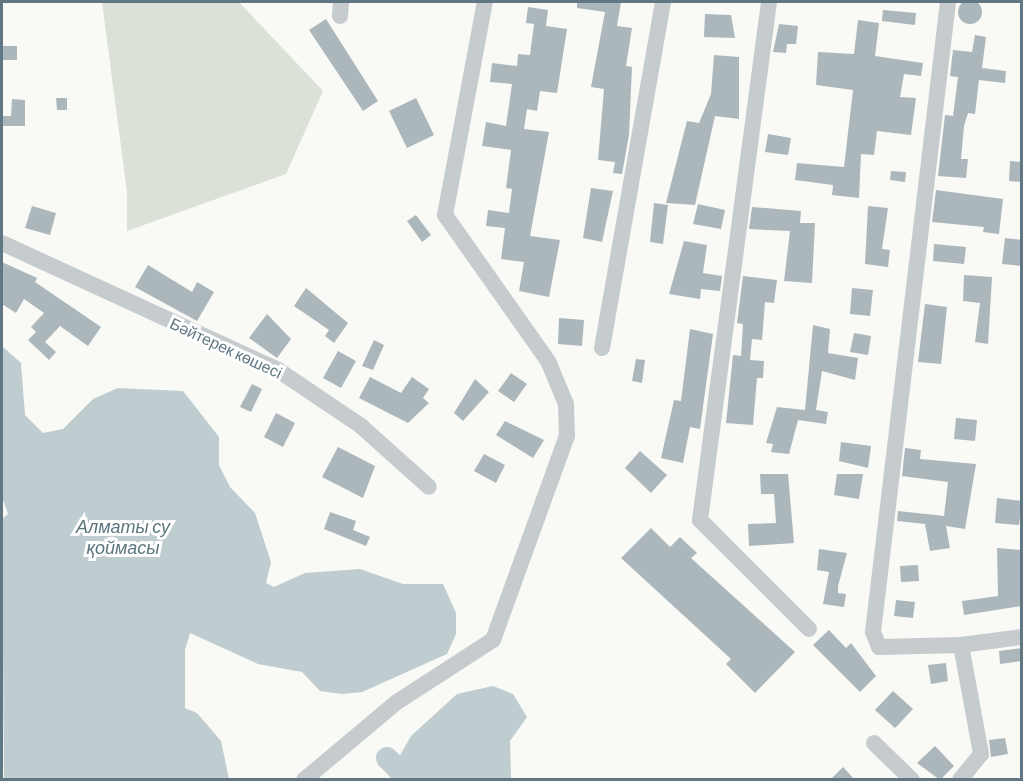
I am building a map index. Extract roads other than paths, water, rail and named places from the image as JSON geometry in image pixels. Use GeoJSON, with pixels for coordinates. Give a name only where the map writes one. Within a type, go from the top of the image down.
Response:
{"type":"FeatureCollection","features":[{"type":"Feature","properties":{"kind":"street"},"geometry":{"type":"LineString","coordinates":[[304,780],[397,702],[493,640],[567,436],[566,404],[548,361],[445,215],[485,2]]}},
{"type":"Feature","properties":{"kind":"street"},"geometry":{"type":"LineString","coordinates":[[602,348],[663,2]]}},
{"type":"Feature","properties":{"kind":"street"},"geometry":{"type":"LineString","coordinates":[[769,2],[700,520],[809,629]]}},
{"type":"Feature","properties":{"kind":"street"},"geometry":{"type":"LineString","coordinates":[[948,2],[873,632],[879,647],[962,645],[1022,637]]}},
{"type":"Feature","properties":{"kind":"street","name":"Бәйтерек көшесі"},"geometry":{"type":"LineString","coordinates":[[2,243],[278,370],[361,426],[429,487]]}},
{"type":"Feature","properties":{"kind":"street"},"geometry":{"type":"LineString","coordinates":[[960,780],[981,754],[962,645]]}},
{"type":"Feature","properties":{"kind":"street"},"geometry":{"type":"LineString","coordinates":[[874,743],[912,780]]}},
{"type":"Feature","properties":{"kind":"water","name":"Алматы су қоймасы"},"geometry":{"type":"Polygon","coordinates":[[[2,346],[21,363],[25,415],[43,433],[63,429],[93,399],[118,388],[183,391],[219,437],[219,465],[230,487],[255,513],[271,562],[266,583],[274,587],[305,573],[360,569],[403,584],[443,584],[456,613],[456,634],[447,654],[362,692],[342,694],[320,691],[302,672],[258,664],[190,633],[185,650],[185,708],[197,713],[221,741],[229,779],[4,779],[2,519],[8,514],[2,497],[2,346]]]}},
{"type":"Feature","properties":{"kind":"water"},"geometry":{"type":"Polygon","coordinates":[[[493,686],[513,694],[527,717],[510,741],[511,779],[404,779],[394,766],[411,736],[457,694],[493,686]]]}},
{"type":"Feature","properties":{"kind":"waterway"},"geometry":{"type":"LineString","coordinates":[[387,758],[408,780]]}}]}
